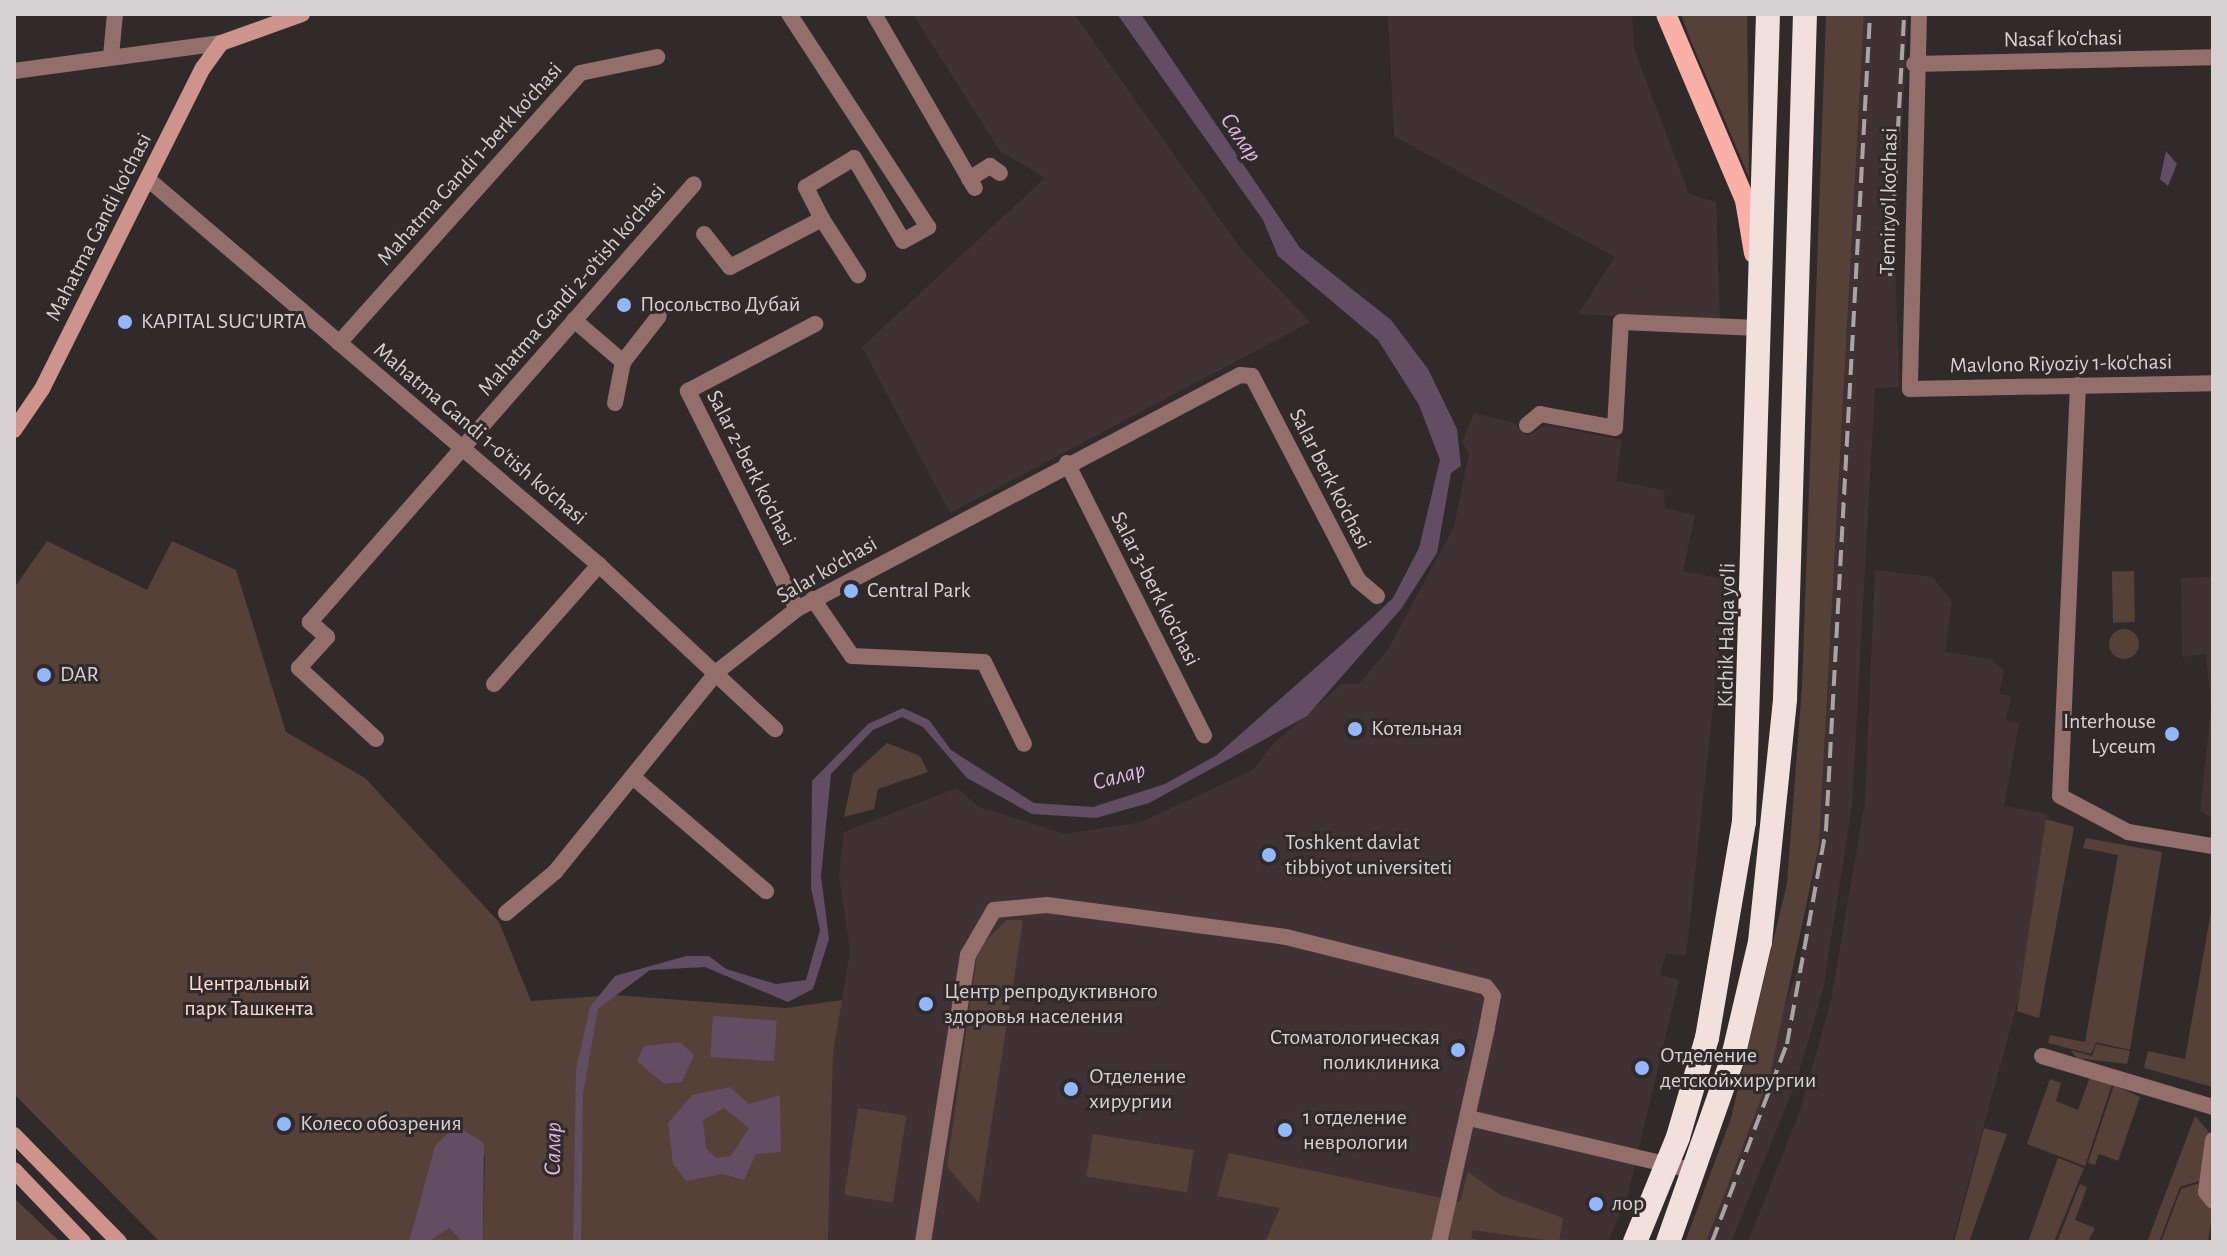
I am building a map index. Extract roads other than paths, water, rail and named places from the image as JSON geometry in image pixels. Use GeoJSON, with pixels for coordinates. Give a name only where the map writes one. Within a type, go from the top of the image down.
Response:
{"type":"FeatureCollection","features":[{"type":"Feature","properties":{"kind":"highway","name":"Kichik Halqa yo'li"},"geometry":{"type":"LineString","coordinates":[[1635,1242],[1669,1163],[1719,989],[1744,822],[1757,276],[1768,14]]}},
{"type":"Feature","properties":{"kind":"highway"},"geometry":{"type":"LineString","coordinates":[[1668,1242],[1695,1171],[1748,1004],[1774,821],[1785,699],[1805,14]]}},
{"type":"Feature","properties":{"kind":"main road"},"geometry":{"type":"LineString","coordinates":[[1666,14],[1745,200],[1757,276]]}},
{"type":"Feature","properties":{"kind":"street"},"geometry":{"type":"LineString","coordinates":[[111,56],[115,14]]}},
{"type":"Feature","properties":{"kind":"street"},"geometry":{"type":"LineString","coordinates":[[14,71],[221,43],[302,14]]}},
{"type":"Feature","properties":{"kind":"street"},"geometry":{"type":"LineString","coordinates":[[789,14],[928,225],[906,242],[854,158]]}},
{"type":"Feature","properties":{"kind":"street"},"geometry":{"type":"LineString","coordinates":[[874,14],[972,184],[990,166],[1000,173]]}},
{"type":"Feature","properties":{"kind":"street","name":"Temiryo'l ko'chasi"},"geometry":{"type":"LineString","coordinates":[[1910,389],[1914,64],[1919,14]]}},
{"type":"Feature","properties":{"kind":"street","name":"Mahatma Gandi ko'chasi"},"geometry":{"type":"LineString","coordinates":[[14,430],[221,43]]}},
{"type":"Feature","properties":{"kind":"street","name":"Mahatma Gandi 1-berk ko'chasi"},"geometry":{"type":"LineString","coordinates":[[339,343],[580,73],[657,57]]}},
{"type":"Feature","properties":{"kind":"street","name":"Nasaf ko'chasi"},"geometry":{"type":"LineString","coordinates":[[1914,64],[2213,57]]}},
{"type":"Feature","properties":{"kind":"street"},"geometry":{"type":"LineString","coordinates":[[858,275],[822,219],[806,187],[876,145]]}},
{"type":"Feature","properties":{"kind":"street","name":"Mahatma Gandi 1-o'tish ko'chasi"},"geometry":{"type":"LineString","coordinates":[[149,180],[599,565],[718,671],[775,729]]}},
{"type":"Feature","properties":{"kind":"street","name":"Mahatma Gandi 2-o'tish ko'chasi"},"geometry":{"type":"LineString","coordinates":[[376,739],[299,668],[327,637],[310,622],[694,184]]}},
{"type":"Feature","properties":{"kind":"street"},"geometry":{"type":"LineString","coordinates":[[704,234],[730,267],[822,219]]}},
{"type":"Feature","properties":{"kind":"street"},"geometry":{"type":"LineString","coordinates":[[615,403],[623,362],[659,316]]}},
{"type":"Feature","properties":{"kind":"street"},"geometry":{"type":"LineString","coordinates":[[574,320],[623,362]]}},
{"type":"Feature","properties":{"kind":"street"},"geometry":{"type":"LineString","coordinates":[[1527,425],[1540,414],[1615,428],[1621,322],[1758,328]]}},
{"type":"Feature","properties":{"kind":"street","name":"Salar 2-berk ko'chasi"},"geometry":{"type":"LineString","coordinates":[[797,609],[688,391],[815,324]]}},
{"type":"Feature","properties":{"kind":"street","name":"Salar ko'chasi"},"geometry":{"type":"LineString","coordinates":[[506,913],[555,872],[718,671],[797,609],[1067,463],[1240,375],[1252,376]]}},
{"type":"Feature","properties":{"kind":"street","name":"Salar berk ko'chasi"},"geometry":{"type":"LineString","coordinates":[[1252,376],[1358,580],[1377,596]]}},
{"type":"Feature","properties":{"kind":"street","name":"Mavlono Riyoziy 1-ko'chasi"},"geometry":{"type":"LineString","coordinates":[[1910,389],[2213,383]]}},
{"type":"Feature","properties":{"kind":"street"},"geometry":{"type":"LineString","coordinates":[[2078,385],[2060,796],[2084,815],[2128,832],[2213,846]]}},
{"type":"Feature","properties":{"kind":"street","name":"Salar 3-berk ko'chasi"},"geometry":{"type":"LineString","coordinates":[[1067,463],[1204,735]]}},
{"type":"Feature","properties":{"kind":"street"},"geometry":{"type":"LineString","coordinates":[[494,684],[599,565]]}},
{"type":"Feature","properties":{"kind":"street"},"geometry":{"type":"LineString","coordinates":[[813,599],[852,656],[984,662],[1024,744]]}},
{"type":"Feature","properties":{"kind":"street"},"geometry":{"type":"LineString","coordinates":[[634,778],[766,891]]}},
{"type":"Feature","properties":{"kind":"street"},"geometry":{"type":"LineString","coordinates":[[923,1242],[968,955],[994,910],[1047,905],[1142,914],[1286,937],[1486,987],[1493,996],[1469,1118],[1439,1242]]}},
{"type":"Feature","properties":{"kind":"street"},"geometry":{"type":"LineString","coordinates":[[2042,1056],[2213,1107]]}},
{"type":"Feature","properties":{"kind":"street"},"geometry":{"type":"LineString","coordinates":[[1469,1118],[1695,1171]]}},
{"type":"Feature","properties":{"kind":"street"},"geometry":{"type":"LineString","coordinates":[[14,1135],[119,1242]]}},
{"type":"Feature","properties":{"kind":"street"},"geometry":{"type":"LineString","coordinates":[[2213,1140],[2206,1192],[2213,1201]]}},
{"type":"Feature","properties":{"kind":"street"},"geometry":{"type":"LineString","coordinates":[[14,1170],[83,1242]]}},
{"type":"Feature","properties":{"kind":"railway"},"geometry":{"type":"LineString","coordinates":[[1712,1242],[1787,1044],[1826,830],[1870,14]]}},
{"type":"Feature","properties":{"kind":"railway"},"geometry":{"type":"LineString","coordinates":[[1890,276],[1904,14]]}},
{"type":"Feature","properties":{"kind":"place","name":"Посольство Дубай"},"geometry":{"type":"Point","coordinates":[624,305]}},
{"type":"Feature","properties":{"kind":"place","name":"KAPITAL SUG'URTA"},"geometry":{"type":"Point","coordinates":[125,322]}},
{"type":"Feature","properties":{"kind":"place","name":"Central Park"},"geometry":{"type":"Point","coordinates":[851,591]}},
{"type":"Feature","properties":{"kind":"place","name":"DAR"},"geometry":{"type":"Point","coordinates":[44,675]}},
{"type":"Feature","properties":{"kind":"place","name":"Котельная"},"geometry":{"type":"Point","coordinates":[1355,729]}},
{"type":"Feature","properties":{"kind":"place","name":"Interhouse Lyceum"},"geometry":{"type":"Point","coordinates":[2172,734]}},
{"type":"Feature","properties":{"kind":"place","name":"Toshkent davlat tibbiyot universiteti"},"geometry":{"type":"Point","coordinates":[1269,855]}},
{"type":"Feature","properties":{"kind":"place","name":"Центр репродуктивного здоровья населения"},"geometry":{"type":"Point","coordinates":[926,1004]}},
{"type":"Feature","properties":{"kind":"place","name":"Стоматологическая поликлиника"},"geometry":{"type":"Point","coordinates":[1458,1050]}},
{"type":"Feature","properties":{"kind":"place","name":"Отделение детской хирургии"},"geometry":{"type":"Point","coordinates":[1642,1068]}},
{"type":"Feature","properties":{"kind":"place","name":"Отделение хирургии"},"geometry":{"type":"Point","coordinates":[1071,1089]}},
{"type":"Feature","properties":{"kind":"place","name":"Колесо обозрения"},"geometry":{"type":"Point","coordinates":[284,1124]}},
{"type":"Feature","properties":{"kind":"place","name":"1 отделение неврологии"},"geometry":{"type":"Point","coordinates":[1285,1130]}},
{"type":"Feature","properties":{"kind":"place","name":"лор"},"geometry":{"type":"Point","coordinates":[1596,1204]}},
{"type":"Feature","properties":{"kind":"water label","name":"Салар"},"geometry":{"type":"Point","coordinates":[1240,138]}},
{"type":"Feature","properties":{"kind":"water label","name":"Салар"},"geometry":{"type":"Point","coordinates":[1119,777]}},
{"type":"Feature","properties":{"kind":"water label","name":"Салар"},"geometry":{"type":"Point","coordinates":[554,1149]}},
{"type":"Feature","properties":{"kind":"park label","name":"Центральный парк Ташкента"},"geometry":{"type":"Point","coordinates":[249,996]}}]}
